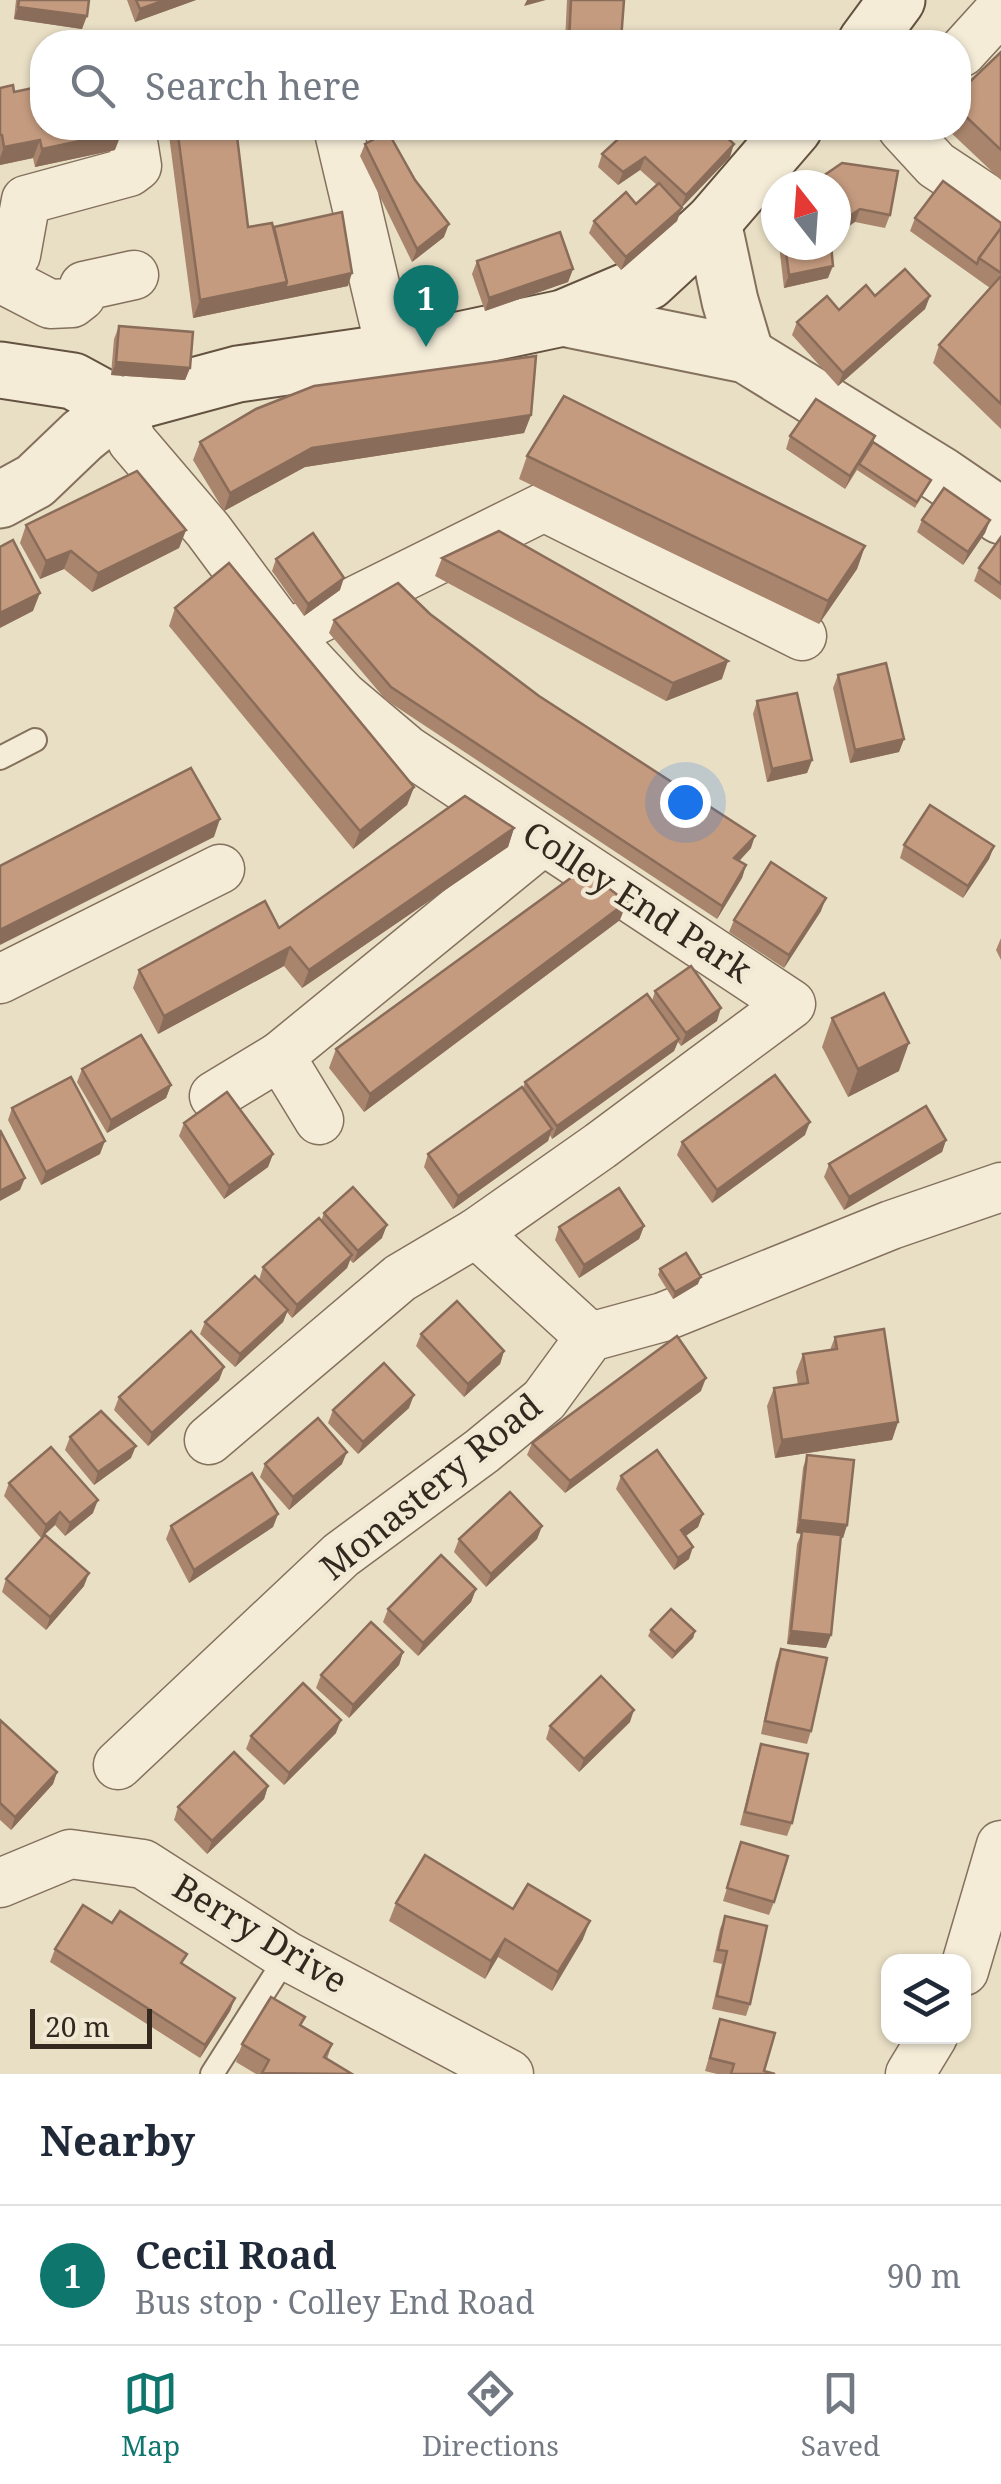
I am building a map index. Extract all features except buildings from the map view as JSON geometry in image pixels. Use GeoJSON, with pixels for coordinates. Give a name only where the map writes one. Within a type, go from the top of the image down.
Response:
{"type":"FeatureCollection","features":[{"type":"Feature","properties":{"kind":"main road"},"geometry":{"type":"LineString","coordinates":[[875,30],[897,0]]}},
{"type":"Feature","properties":{"kind":"main road"},"geometry":{"type":"LineString","coordinates":[[0,500],[35,481],[119,406],[238,374],[392,352],[563,318],[648,282],[714,222],[784,140]]}},
{"type":"Feature","properties":{"kind":"main road"},"geometry":{"type":"LineString","coordinates":[[714,222],[746,355]]}},
{"type":"Feature","properties":{"kind":"main road"},"geometry":{"type":"LineString","coordinates":[[563,318],[746,355],[1001,516]]}},
{"type":"Feature","properties":{"kind":"main road"},"geometry":{"type":"LineString","coordinates":[[0,370],[73,381],[119,406]]}},
{"type":"Feature","properties":{"kind":"street"},"geometry":{"type":"LineString","coordinates":[[971,39],[993,8]]}},
{"type":"Feature","properties":{"kind":"street"},"geometry":{"type":"LineString","coordinates":[[133,140],[138,166],[129,172],[13,200],[16,254],[0,277],[50,304],[72,304],[81,296],[84,286],[134,275]]}},
{"type":"Feature","properties":{"kind":"street"},"geometry":{"type":"LineString","coordinates":[[341,140],[392,352]]}},
{"type":"Feature","properties":{"kind":"street"},"geometry":{"type":"LineString","coordinates":[[913,140],[936,165],[1001,208]]}},
{"type":"Feature","properties":{"kind":"street","name":"Colley End Park"},"geometry":{"type":"LineString","coordinates":[[119,406],[132,441],[208,530],[286,635],[342,696],[407,750],[791,1004],[476,1233]]}},
{"type":"Feature","properties":{"kind":"street"},"geometry":{"type":"LineString","coordinates":[[286,635],[544,507],[802,636]]}},
{"type":"Feature","properties":{"kind":"street"},"geometry":{"type":"LineString","coordinates":[[214,1096],[280,1056],[543,841]]}},
{"type":"Feature","properties":{"kind":"street"},"geometry":{"type":"LineString","coordinates":[[0,979],[220,869]]}},
{"type":"Feature","properties":{"kind":"street"},"geometry":{"type":"LineString","coordinates":[[280,1056],[320,1120]]}},
{"type":"Feature","properties":{"kind":"street"},"geometry":{"type":"LineString","coordinates":[[209,1440],[400,1278],[476,1233],[590,1338],[663,1317],[891,1225],[1001,1188]]}},
{"type":"Feature","properties":{"kind":"street","name":"Monastery Road"},"geometry":{"type":"LineString","coordinates":[[118,1765],[342,1555],[544,1400],[590,1338]]}},
{"type":"Feature","properties":{"kind":"street"},"geometry":{"type":"LineString","coordinates":[[969,1954],[1001,1845]]}},
{"type":"Feature","properties":{"kind":"street","name":"Berry Drive"},"geometry":{"type":"LineString","coordinates":[[0,1882],[70,1854],[143,1864],[287,1956],[509,2074]]}},
{"type":"Feature","properties":{"kind":"street"},"geometry":{"type":"LineString","coordinates":[[910,2074],[928,2044]]}},
{"type":"Feature","properties":{"kind":"lane"},"geometry":{"type":"LineString","coordinates":[[0,758],[35,740]]}},
{"type":"Feature","properties":{"kind":"lane"},"geometry":{"type":"LineString","coordinates":[[212,2074],[287,1956]]}},
{"type":"Feature","properties":{"kind":"place","name":"Cecil Road"},"geometry":{"type":"Point","coordinates":[426,347]}}]}
